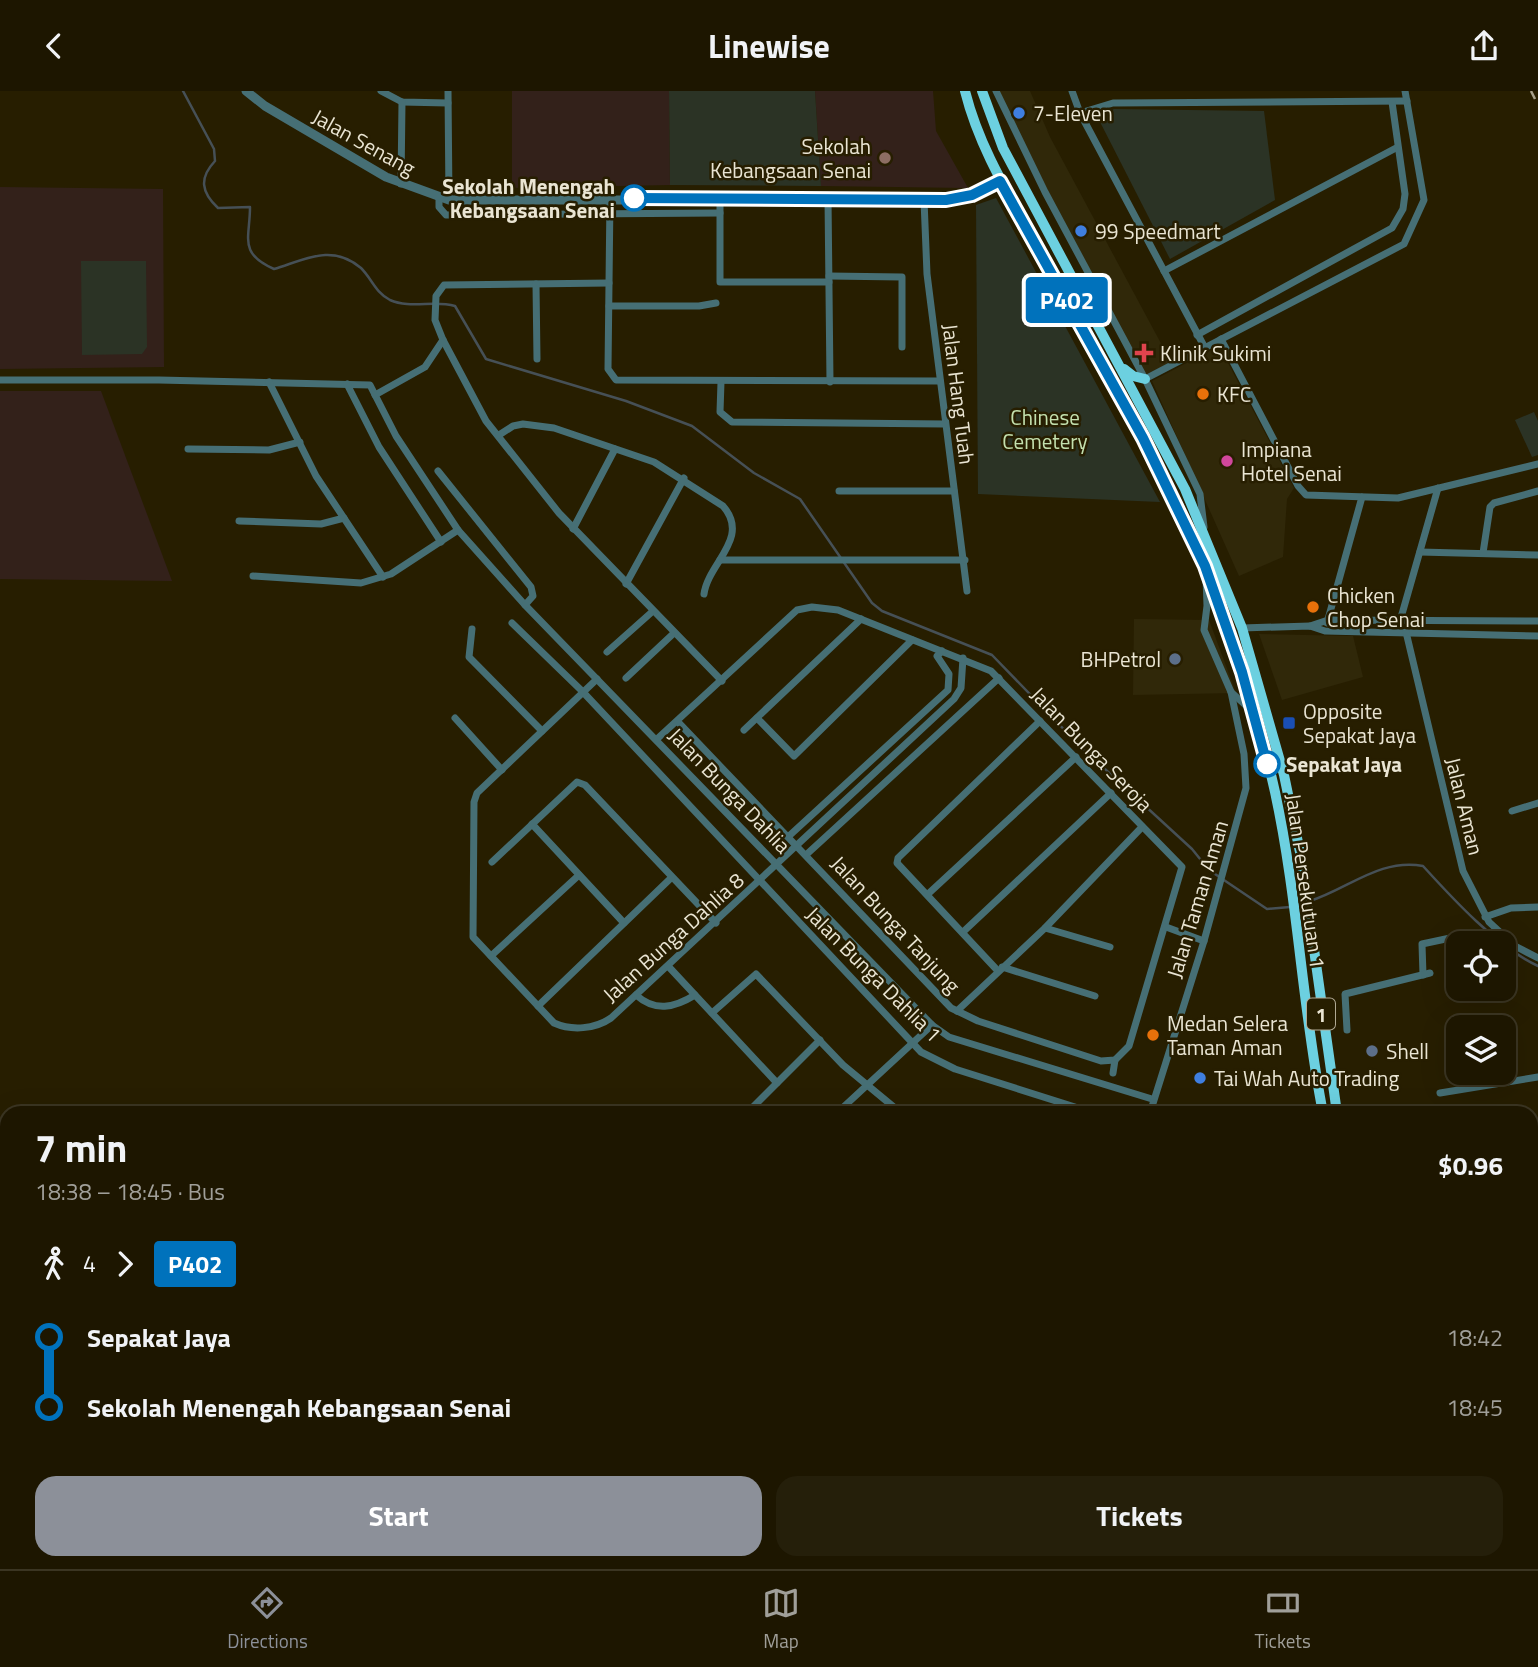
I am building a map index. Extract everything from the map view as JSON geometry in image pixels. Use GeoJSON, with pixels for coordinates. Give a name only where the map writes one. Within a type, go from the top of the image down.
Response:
{"type":"FeatureCollection","features":[{"type":"Feature","properties":{"kind":"highway","name":"Jalan Persekutuan 1"},"geometry":{"type":"LineString","coordinates":[[965,91],[973,122],[1000,181],[1143,438],[1205,566],[1242,672],[1275,792],[1322,1106]]}},
{"type":"Feature","properties":{"kind":"highway","name":"Jalan Persekutuan 1"},"geometry":{"type":"LineString","coordinates":[[982,91],[1003,148],[1180,478],[1242,628],[1284,775],[1307,892],[1335,1106]]}},
{"type":"Feature","properties":{"kind":"highway"},"geometry":{"type":"LineString","coordinates":[[1117,362],[1133,376],[1145,379]]}},
{"type":"Feature","properties":{"kind":"street","name":"Jalan Senang"},"geometry":{"type":"LineString","coordinates":[[246,91],[265,106],[401,185],[444,199],[448,91]]}},
{"type":"Feature","properties":{"kind":"street"},"geometry":{"type":"LineString","coordinates":[[381,91],[401,102],[448,103]]}},
{"type":"Feature","properties":{"kind":"street"},"geometry":{"type":"LineString","coordinates":[[996,91],[998,101],[1045,192],[1145,379],[1200,494],[1204,533]]}},
{"type":"Feature","properties":{"kind":"street"},"geometry":{"type":"LineString","coordinates":[[1072,91],[1080,113],[1205,348]]}},
{"type":"Feature","properties":{"kind":"street"},"geometry":{"type":"LineString","coordinates":[[1145,379],[1404,244],[1424,200],[1405,91]]}},
{"type":"Feature","properties":{"kind":"street"},"geometry":{"type":"LineString","coordinates":[[1080,113],[1113,103],[1407,101]]}},
{"type":"Feature","properties":{"kind":"street"},"geometry":{"type":"LineString","coordinates":[[401,102],[401,185]]}},
{"type":"Feature","properties":{"kind":"street"},"geometry":{"type":"LineString","coordinates":[[1198,335],[1392,228],[1405,201],[1392,102]]}},
{"type":"Feature","properties":{"kind":"street"},"geometry":{"type":"LineString","coordinates":[[1164,271],[1396,148]]}},
{"type":"Feature","properties":{"kind":"street"},"geometry":{"type":"LineString","coordinates":[[720,213],[446,215],[439,207],[444,199],[828,198],[923,201],[967,197],[1000,181]]}},
{"type":"Feature","properties":{"kind":"street"},"geometry":{"type":"LineString","coordinates":[[610,198],[608,369],[612,377],[621,381],[940,381]]}},
{"type":"Feature","properties":{"kind":"street"},"geometry":{"type":"LineString","coordinates":[[828,198],[830,382]]}},
{"type":"Feature","properties":{"kind":"street"},"geometry":{"type":"LineString","coordinates":[[720,199],[720,282],[902,277],[902,347]]}},
{"type":"Feature","properties":{"kind":"street","name":"Jalan Hang Tuah"},"geometry":{"type":"LineString","coordinates":[[923,201],[927,274],[967,591]]}},
{"type":"Feature","properties":{"kind":"street"},"geometry":{"type":"LineString","coordinates":[[609,283],[442,286],[436,296],[435,320],[486,421],[573,529],[722,681],[657,739]]}},
{"type":"Feature","properties":{"kind":"street"},"geometry":{"type":"LineString","coordinates":[[536,284],[537,359]]}},
{"type":"Feature","properties":{"kind":"street"},"geometry":{"type":"LineString","coordinates":[[609,306],[699,306],[716,303]]}},
{"type":"Feature","properties":{"kind":"street"},"geometry":{"type":"LineString","coordinates":[[1221,339],[1300,490],[1315,496],[1398,498],[1538,464]]}},
{"type":"Feature","properties":{"kind":"street"},"geometry":{"type":"LineString","coordinates":[[0,380],[368,384],[373,391],[425,367],[443,340]]}},
{"type":"Feature","properties":{"kind":"street"},"geometry":{"type":"LineString","coordinates":[[269,382],[316,476],[383,577]]}},
{"type":"Feature","properties":{"kind":"street"},"geometry":{"type":"LineString","coordinates":[[721,382],[720,412],[725,419],[732,422],[945,424]]}},
{"type":"Feature","properties":{"kind":"street"},"geometry":{"type":"LineString","coordinates":[[347,384],[379,447],[441,542]]}},
{"type":"Feature","properties":{"kind":"street","name":"Jalan Bunga Dahlia"},"geometry":{"type":"LineString","coordinates":[[373,391],[396,436],[458,530],[525,605],[932,1025],[949,1037],[1152,1099]]}},
{"type":"Feature","properties":{"kind":"street"},"geometry":{"type":"LineString","coordinates":[[499,435],[513,426],[531,424],[654,462],[684,478],[732,516],[732,535],[704,594]]}},
{"type":"Feature","properties":{"kind":"street"},"geometry":{"type":"LineString","coordinates":[[188,449],[269,450],[300,442]]}},
{"type":"Feature","properties":{"kind":"street"},"geometry":{"type":"LineString","coordinates":[[573,529],[615,449]]}},
{"type":"Feature","properties":{"kind":"street"},"geometry":{"type":"LineString","coordinates":[[438,471],[531,587],[533,597],[525,605]]}},
{"type":"Feature","properties":{"kind":"street"},"geometry":{"type":"LineString","coordinates":[[626,584],[684,478]]}},
{"type":"Feature","properties":{"kind":"street"},"geometry":{"type":"LineString","coordinates":[[1400,621],[1438,488]]}},
{"type":"Feature","properties":{"kind":"street"},"geometry":{"type":"LineString","coordinates":[[839,491],[954,491]]}},
{"type":"Feature","properties":{"kind":"street"},"geometry":{"type":"LineString","coordinates":[[1483,553],[1490,507],[1494,503],[1538,491]]}},
{"type":"Feature","properties":{"kind":"street"},"geometry":{"type":"LineString","coordinates":[[1325,631],[1362,497]]}},
{"type":"Feature","properties":{"kind":"street"},"geometry":{"type":"LineString","coordinates":[[239,521],[321,524],[344,518]]}},
{"type":"Feature","properties":{"kind":"street"},"geometry":{"type":"LineString","coordinates":[[253,576],[362,583],[383,577],[458,530]]}},
{"type":"Feature","properties":{"kind":"street"},"geometry":{"type":"LineString","coordinates":[[1420,552],[1538,555]]}},
{"type":"Feature","properties":{"kind":"street"},"geometry":{"type":"LineString","coordinates":[[720,560],[965,560]]}},
{"type":"Feature","properties":{"kind":"street"},"geometry":{"type":"LineString","coordinates":[[1205,566],[1208,594],[1204,630],[1231,692],[1252,712]]}},
{"type":"Feature","properties":{"kind":"street","name":"Jalan Bunga Seroja"},"geometry":{"type":"LineString","coordinates":[[722,681],[795,612],[823,607],[982,665],[999,678],[1182,867],[1129,1046],[1115,1060]]}},
{"type":"Feature","properties":{"kind":"street"},"geometry":{"type":"LineString","coordinates":[[607,652],[653,611]]}},
{"type":"Feature","properties":{"kind":"street"},"geometry":{"type":"LineString","coordinates":[[744,730],[861,619]]}},
{"type":"Feature","properties":{"kind":"street"},"geometry":{"type":"LineString","coordinates":[[1242,628],[1310,626],[1328,621],[1538,621]]}},
{"type":"Feature","properties":{"kind":"street","name":"Jalan Bunga Dahlia 1"},"geometry":{"type":"LineString","coordinates":[[512,623],[582,691],[912,1044],[931,1058],[955,1069],[1072,1106]]}},
{"type":"Feature","properties":{"kind":"street"},"geometry":{"type":"LineString","coordinates":[[1310,626],[1325,631],[1538,636]]}},
{"type":"Feature","properties":{"kind":"street"},"geometry":{"type":"LineString","coordinates":[[472,629],[469,657],[542,731]]}},
{"type":"Feature","properties":{"kind":"street","name":"Jalan Aman"},"geometry":{"type":"LineString","coordinates":[[1406,632],[1463,871],[1485,917],[1508,940],[1538,958]]}},
{"type":"Feature","properties":{"kind":"street"},"geometry":{"type":"LineString","coordinates":[[626,678],[674,633]]}},
{"type":"Feature","properties":{"kind":"street"},"geometry":{"type":"LineString","coordinates":[[757,718],[794,756],[912,640]]}},
{"type":"Feature","properties":{"kind":"street"},"geometry":{"type":"LineString","coordinates":[[789,836],[947,690],[949,674],[937,656],[942,652]]}},
{"type":"Feature","properties":{"kind":"street","name":"Jalan Bunga Dahlia 8"},"geometry":{"type":"LineString","coordinates":[[597,679],[477,793],[474,802],[473,937],[559,1025],[586,1027],[601,1024],[636,995],[778,866],[954,699],[961,688],[963,658]]}},
{"type":"Feature","properties":{"kind":"street"},"geometry":{"type":"LineString","coordinates":[[807,854],[999,678]]}},
{"type":"Feature","properties":{"kind":"street","name":"Jalan Taman Aman"},"geometry":{"type":"LineString","coordinates":[[1151,1106],[1204,941],[1246,788],[1244,754],[1231,692]]}},
{"type":"Feature","properties":{"kind":"street"},"geometry":{"type":"LineString","coordinates":[[455,718],[502,770]]}},
{"type":"Feature","properties":{"kind":"street"},"geometry":{"type":"LineString","coordinates":[[1040,721],[901,854],[897,863],[1000,969],[1095,996]]}},
{"type":"Feature","properties":{"kind":"street","name":"Jalan Bunga Tanjung"},"geometry":{"type":"LineString","coordinates":[[678,722],[957,1011],[978,1021],[1101,1061],[1115,1060]]}},
{"type":"Feature","properties":{"kind":"street"},"geometry":{"type":"LineString","coordinates":[[928,894],[1076,757]]}},
{"type":"Feature","properties":{"kind":"street"},"geometry":{"type":"LineString","coordinates":[[492,862],[576,782],[585,785],[716,923]]}},
{"type":"Feature","properties":{"kind":"street"},"geometry":{"type":"LineString","coordinates":[[963,932],[1111,793]]}},
{"type":"Feature","properties":{"kind":"street"},"geometry":{"type":"LineString","coordinates":[[1512,811],[1538,803]]}},
{"type":"Feature","properties":{"kind":"street"},"geometry":{"type":"LineString","coordinates":[[531,824],[624,923]]}},
{"type":"Feature","properties":{"kind":"street"},"geometry":{"type":"LineString","coordinates":[[957,1011],[1045,928],[1142,827]]}},
{"type":"Feature","properties":{"kind":"street"},"geometry":{"type":"LineString","coordinates":[[491,956],[579,875]]}},
{"type":"Feature","properties":{"kind":"street"},"geometry":{"type":"LineString","coordinates":[[538,1006],[671,878]]}},
{"type":"Feature","properties":{"kind":"street"},"geometry":{"type":"LineString","coordinates":[[1485,917],[1511,908],[1538,907]]}},
{"type":"Feature","properties":{"kind":"street"},"geometry":{"type":"LineString","coordinates":[[1166,927],[1204,941]]}},
{"type":"Feature","properties":{"kind":"street"},"geometry":{"type":"LineString","coordinates":[[1045,928],[1110,947]]}},
{"type":"Feature","properties":{"kind":"street"},"geometry":{"type":"LineString","coordinates":[[1347,1030],[1345,993],[1427,974],[1422,944],[1446,939]]}},
{"type":"Feature","properties":{"kind":"street"},"geometry":{"type":"LineString","coordinates":[[668,966],[777,1083]]}},
{"type":"Feature","properties":{"kind":"street"},"geometry":{"type":"LineString","coordinates":[[712,1013],[757,974],[820,1041],[892,1106]]}},
{"type":"Feature","properties":{"kind":"street"},"geometry":{"type":"LineString","coordinates":[[636,995],[651,1006],[665,1008],[695,995]]}},
{"type":"Feature","properties":{"kind":"street"},"geometry":{"type":"LineString","coordinates":[[844,1106],[932,1025]]}},
{"type":"Feature","properties":{"kind":"street"},"geometry":{"type":"LineString","coordinates":[[754,1106],[820,1041]]}},
{"type":"Feature","properties":{"kind":"street"},"geometry":{"type":"LineString","coordinates":[[1113,1073],[1115,1060]]}},
{"type":"Feature","properties":{"kind":"street"},"geometry":{"type":"LineString","coordinates":[[1440,1093],[1538,1077]]}},
{"type":"Feature","properties":{"kind":"shaded area","name":"Sekolah Menengah Kebangsaan Senai"},"geometry":{"type":"Polygon","coordinates":[[[512,91],[669,91],[670,185],[512,188],[512,91]]]}},
{"type":"Feature","properties":{"kind":"shaded area","name":"Sekolah Kebangsaan Senai"},"geometry":{"type":"Polygon","coordinates":[[[815,91],[933,91],[936,131],[968,188],[821,186],[815,91]]]}},
{"type":"Feature","properties":{"kind":"shaded area"},"geometry":{"type":"Polygon","coordinates":[[[999,91],[1030,91],[1050,137],[1171,362],[1146,375],[1046,187],[999,91]]]}},
{"type":"Feature","properties":{"kind":"shaded area"},"geometry":{"type":"Polygon","coordinates":[[[0,187],[163,189],[164,367],[0,369],[0,187]]]}},
{"type":"Feature","properties":{"kind":"shaded area"},"geometry":{"type":"Polygon","coordinates":[[[1219,346],[1294,488],[1287,499],[1283,557],[1239,576],[1152,381],[1219,346]]]}},
{"type":"Feature","properties":{"kind":"shaded area"},"geometry":{"type":"Polygon","coordinates":[[[0,391],[101,391],[172,581],[0,579],[0,391]]]}},
{"type":"Feature","properties":{"kind":"shaded area"},"geometry":{"type":"Polygon","coordinates":[[[1134,619],[1209,620],[1236,693],[1133,695],[1134,619]]]}},
{"type":"Feature","properties":{"kind":"shaded area"},"geometry":{"type":"Polygon","coordinates":[[[1259,634],[1353,636],[1363,677],[1282,700],[1259,634]]]}},
{"type":"Feature","properties":{"kind":"green space"},"geometry":{"type":"Polygon","coordinates":[[[669,91],[815,91],[821,186],[670,185],[669,91]]]}},
{"type":"Feature","properties":{"kind":"green space"},"geometry":{"type":"Polygon","coordinates":[[[1114,109],[1264,111],[1275,200],[1170,259],[1098,118],[1114,109]]]}},
{"type":"Feature","properties":{"kind":"green space","name":"Chinese Cemetery"},"geometry":{"type":"Polygon","coordinates":[[[996,198],[1160,502],[978,494],[976,205],[996,198]]]}},
{"type":"Feature","properties":{"kind":"green space"},"geometry":{"type":"Polygon","coordinates":[[[81,261],[146,261],[147,347],[142,354],[82,355],[81,261]]]}},
{"type":"Feature","properties":{"kind":"green space"},"geometry":{"type":"Polygon","coordinates":[[[1534,412],[1538,421],[1538,455],[1532,457],[1515,420],[1534,412]]]}},
{"type":"Feature","properties":{"kind":"waterway"},"geometry":{"type":"LineString","coordinates":[[183,91],[214,149],[215,161],[206,173],[205,191],[218,208],[250,207],[248,244],[255,257],[263,263],[274,269],[318,256],[339,256],[350,260],[361,268],[377,289],[390,300],[406,304],[455,306],[486,359],[626,401],[692,426],[754,473],[800,499],[872,603],[882,611],[992,655],[1081,747],[1192,849],[1209,870],[1267,909],[1290,907]]}},
{"type":"Feature","properties":{"kind":"waterway"},"geometry":{"type":"LineString","coordinates":[[1310,901],[1378,870],[1393,866],[1423,866],[1492,935],[1538,966]]}},
{"type":"Feature","properties":{"kind":"railway"},"geometry":{"type":"LineString","coordinates":[[1531,91],[1538,105]]}},
{"type":"Feature","properties":{"kind":"bus line","name":"P402"},"geometry":{"type":"LineString","coordinates":[[634,198],[946,200],[967,197],[1000,181],[1143,438],[1205,566],[1242,672],[1267,764]]}},
{"type":"Feature","properties":{"kind":"place","name":"7-Eleven"},"geometry":{"type":"Point","coordinates":[1019,113]}},
{"type":"Feature","properties":{"kind":"place","name":"Sekolah Kebangsaan Senai"},"geometry":{"type":"Point","coordinates":[885,158]}},
{"type":"Feature","properties":{"kind":"place","name":"Sekolah Menengah Kebangsaan Senai"},"geometry":{"type":"Point","coordinates":[634,198]}},
{"type":"Feature","properties":{"kind":"place","name":"99 Speedmart"},"geometry":{"type":"Point","coordinates":[1081,231]}},
{"type":"Feature","properties":{"kind":"place","name":"Klinik Sukimi"},"geometry":{"type":"Point","coordinates":[1144,353]}},
{"type":"Feature","properties":{"kind":"place","name":"KFC"},"geometry":{"type":"Point","coordinates":[1203,394]}},
{"type":"Feature","properties":{"kind":"place","name":"Impiana Hotel Senai"},"geometry":{"type":"Point","coordinates":[1227,461]}},
{"type":"Feature","properties":{"kind":"place","name":"Chicken Chop Senai"},"geometry":{"type":"Point","coordinates":[1313,607]}},
{"type":"Feature","properties":{"kind":"place","name":"BHPetrol"},"geometry":{"type":"Point","coordinates":[1175,659]}},
{"type":"Feature","properties":{"kind":"place","name":"Opposite Sepakat Jaya"},"geometry":{"type":"Point","coordinates":[1289,723]}},
{"type":"Feature","properties":{"kind":"place","name":"Sepakat Jaya"},"geometry":{"type":"Point","coordinates":[1267,764]}},
{"type":"Feature","properties":{"kind":"place","name":"Medan Selera Taman Aman"},"geometry":{"type":"Point","coordinates":[1153,1035]}},
{"type":"Feature","properties":{"kind":"place","name":"Shell"},"geometry":{"type":"Point","coordinates":[1372,1051]}},
{"type":"Feature","properties":{"kind":"place","name":"Tai Wah Auto Trading"},"geometry":{"type":"Point","coordinates":[1200,1078]}}]}
